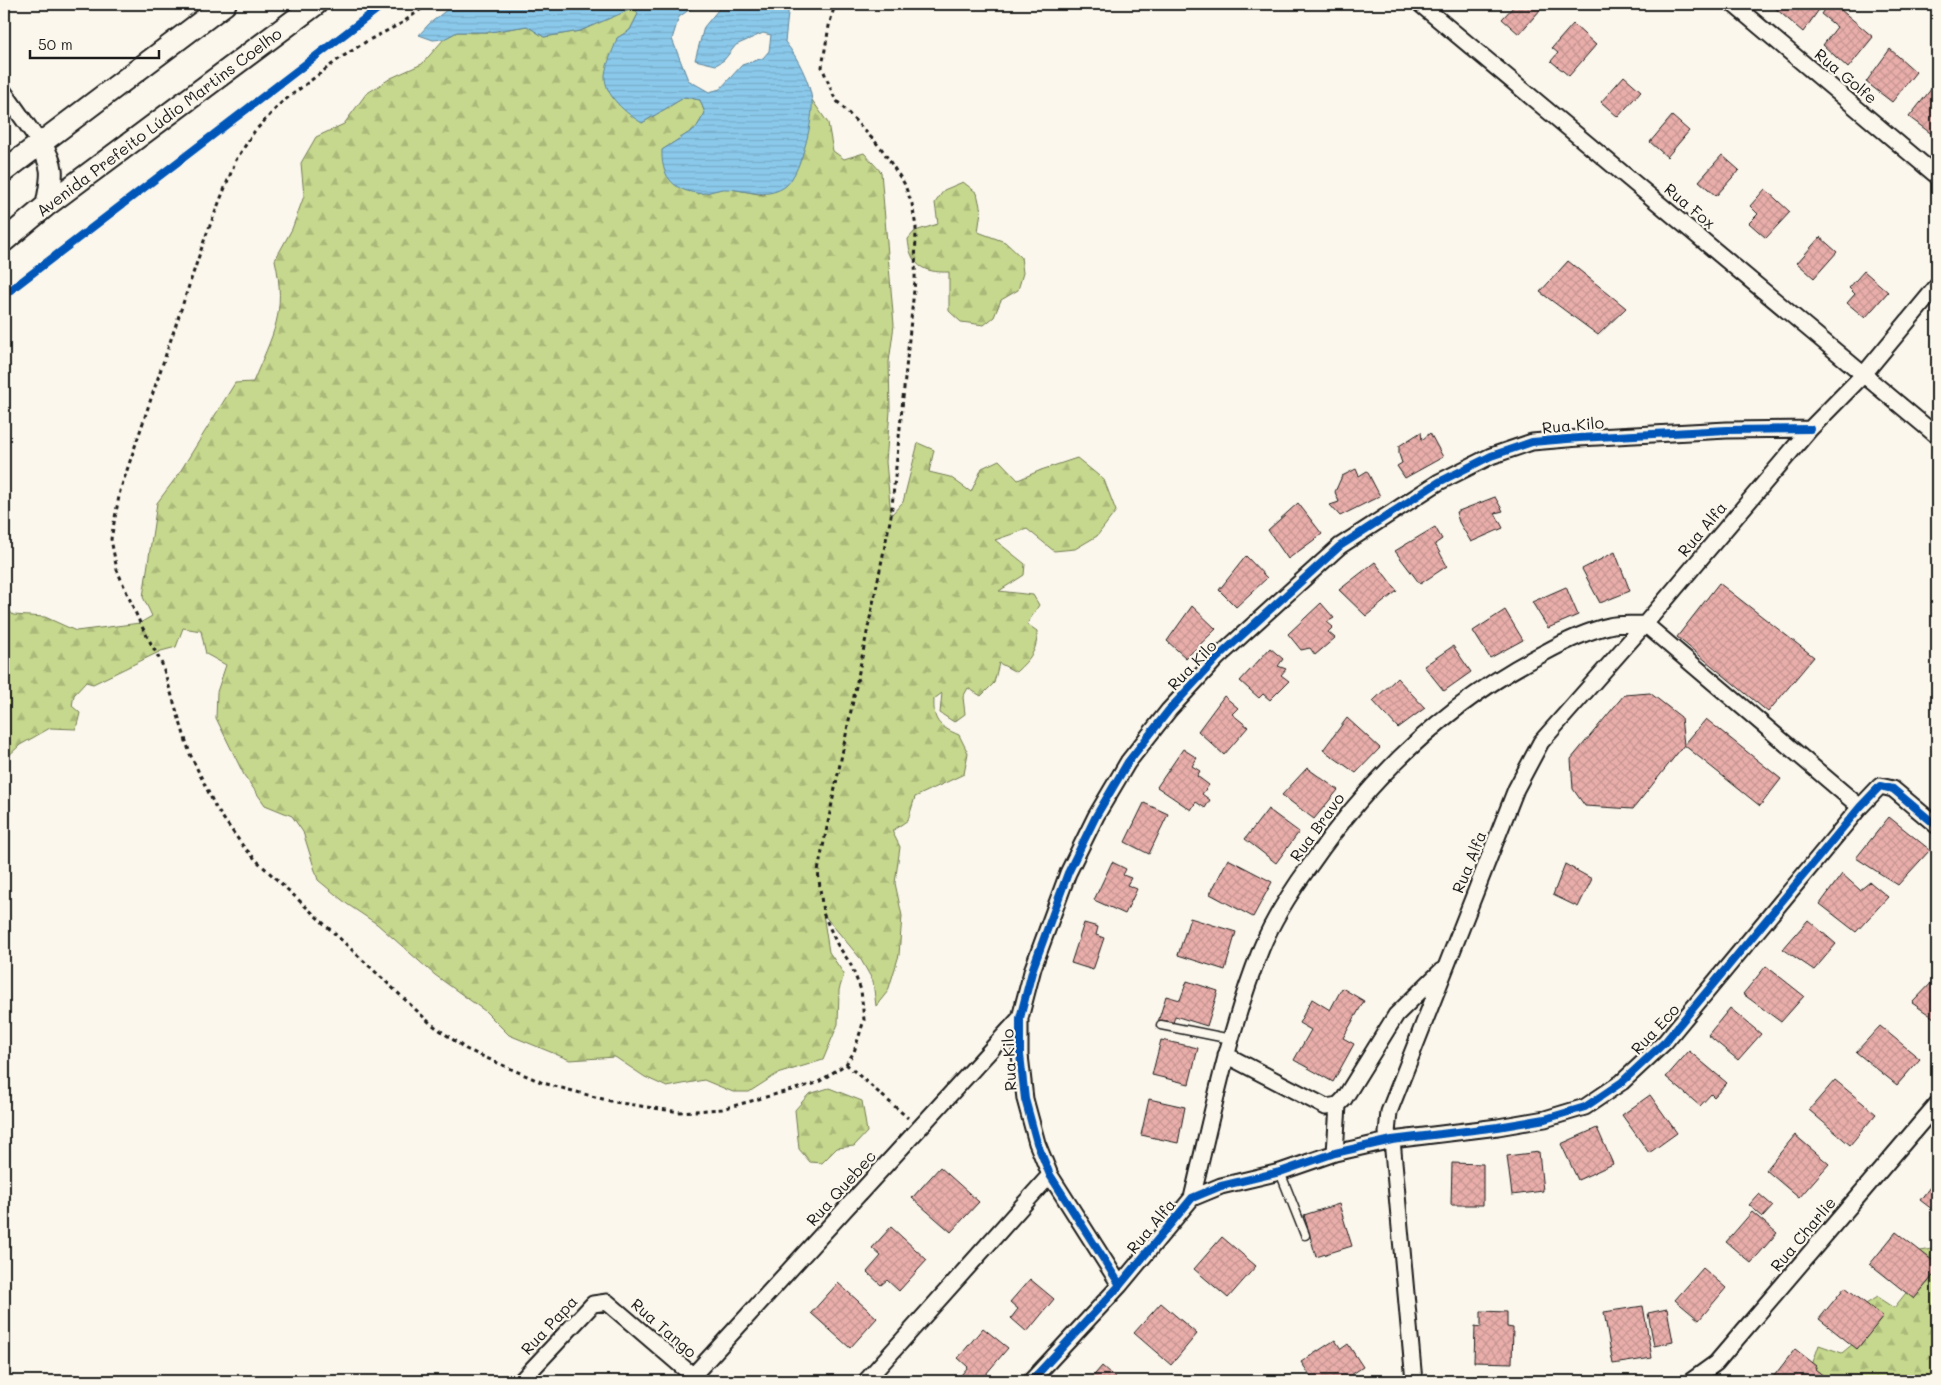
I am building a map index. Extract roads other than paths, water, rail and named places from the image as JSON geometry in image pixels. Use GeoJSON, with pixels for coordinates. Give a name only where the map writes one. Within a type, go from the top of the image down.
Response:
{"type":"FeatureCollection","features":[{"type":"Feature","properties":{"kind":"main road"},"geometry":{"type":"LineString","coordinates":[[4,171],[225,4]]}},
{"type":"Feature","properties":{"kind":"main road","name":"Avenida Prefeito Lúdio Martins Coelho"},"geometry":{"type":"LineString","coordinates":[[4,241],[47,205],[316,4]]}},
{"type":"Feature","properties":{"kind":"main road"},"geometry":{"type":"LineString","coordinates":[[40,142],[51,161],[52,176],[47,205]]}},
{"type":"Feature","properties":{"kind":"street","name":"Rua Fox"},"geometry":{"type":"LineString","coordinates":[[1420,4],[1937,436]]}},
{"type":"Feature","properties":{"kind":"street","name":"Rua Golfe"},"geometry":{"type":"LineString","coordinates":[[1733,4],[1937,176]]}},
{"type":"Feature","properties":{"kind":"street"},"geometry":{"type":"LineString","coordinates":[[4,92],[40,142]]}},
{"type":"Feature","properties":{"kind":"street","name":"Rua Alfa"},"geometry":{"type":"LineString","coordinates":[[1032,1381],[1120,1285],[1192,1198],[1221,1186],[1280,1172],[1335,1153],[1392,1140],[1387,1133],[1389,1112],[1444,968],[1516,789],[1541,742],[1645,624],[1810,429],[1864,374],[1937,286]]}},
{"type":"Feature","properties":{"kind":"street","name":"Rua Kilo"},"geometry":{"type":"LineString","coordinates":[[1120,1285],[1050,1175],[1037,1143],[1025,1099],[1020,1055],[1020,1018],[1034,968],[1068,873],[1096,816],[1128,762],[1169,710],[1217,658],[1340,546],[1439,482],[1491,456],[1532,442],[1660,433],[1810,429]]}},
{"type":"Feature","properties":{"kind":"street"},"geometry":{"type":"LineString","coordinates":[[1645,624],[1860,807]]}},
{"type":"Feature","properties":{"kind":"street","name":"Rua Bravo"},"geometry":{"type":"LineString","coordinates":[[1192,1198],[1226,1055],[1262,948],[1290,893],[1332,833],[1361,797],[1406,750],[1459,706],[1513,669],[1564,642],[1610,626],[1645,624]]}},
{"type":"Feature","properties":{"kind":"street","name":"Rua Eco"},"geometry":{"type":"LineString","coordinates":[[1392,1140],[1498,1127],[1545,1119],[1585,1107],[1622,1082],[1665,1042],[1860,807],[1880,786],[1893,788],[1937,826]]}},
{"type":"Feature","properties":{"kind":"street"},"geometry":{"type":"LineString","coordinates":[[1226,1055],[1326,1107],[1338,1105],[1344,1099],[1396,1015],[1444,968]]}},
{"type":"Feature","properties":{"kind":"street","name":"Rua Quebec"},"geometry":{"type":"LineString","coordinates":[[693,1379],[1020,1018]]}},
{"type":"Feature","properties":{"kind":"street","name":"Rua Charlie"},"geometry":{"type":"LineString","coordinates":[[1692,1381],[1716,1363],[1937,1104]]}},
{"type":"Feature","properties":{"kind":"street"},"geometry":{"type":"LineString","coordinates":[[1335,1153],[1338,1105]]}},
{"type":"Feature","properties":{"kind":"street"},"geometry":{"type":"LineString","coordinates":[[1392,1140],[1414,1381]]}},
{"type":"Feature","properties":{"kind":"street"},"geometry":{"type":"LineString","coordinates":[[866,1381],[1050,1175]]}},
{"type":"Feature","properties":{"kind":"street","name":"Rua Tango"},"geometry":{"type":"LineString","coordinates":[[607,1302],[693,1379]]}},
{"type":"Feature","properties":{"kind":"street","name":"Rua Papa"},"geometry":{"type":"LineString","coordinates":[[521,1381],[593,1304],[607,1302]]}},
{"type":"Feature","properties":{"kind":"lane"},"geometry":{"type":"LineString","coordinates":[[1161,1025],[1232,1039]]}},
{"type":"Feature","properties":{"kind":"lane"},"geometry":{"type":"LineString","coordinates":[[1280,1172],[1305,1235]]}},
{"type":"Feature","properties":{"kind":"water"},"geometry":{"type":"Polygon","coordinates":[[[454,4],[697,4],[679,17],[672,39],[688,80],[709,92],[720,89],[742,65],[763,58],[769,51],[771,35],[763,33],[736,45],[724,60],[716,65],[695,60],[704,27],[723,4],[789,4],[785,42],[794,54],[809,85],[812,100],[811,120],[805,148],[795,173],[783,188],[769,193],[724,189],[701,193],[680,188],[669,179],[663,166],[662,150],[696,128],[705,113],[700,100],[685,97],[642,123],[623,109],[612,97],[608,90],[605,75],[608,61],[617,38],[630,30],[638,14],[634,8],[580,31],[544,37],[527,26],[490,32],[457,32],[444,39],[433,40],[419,35],[429,24],[454,4]]]}}]}
